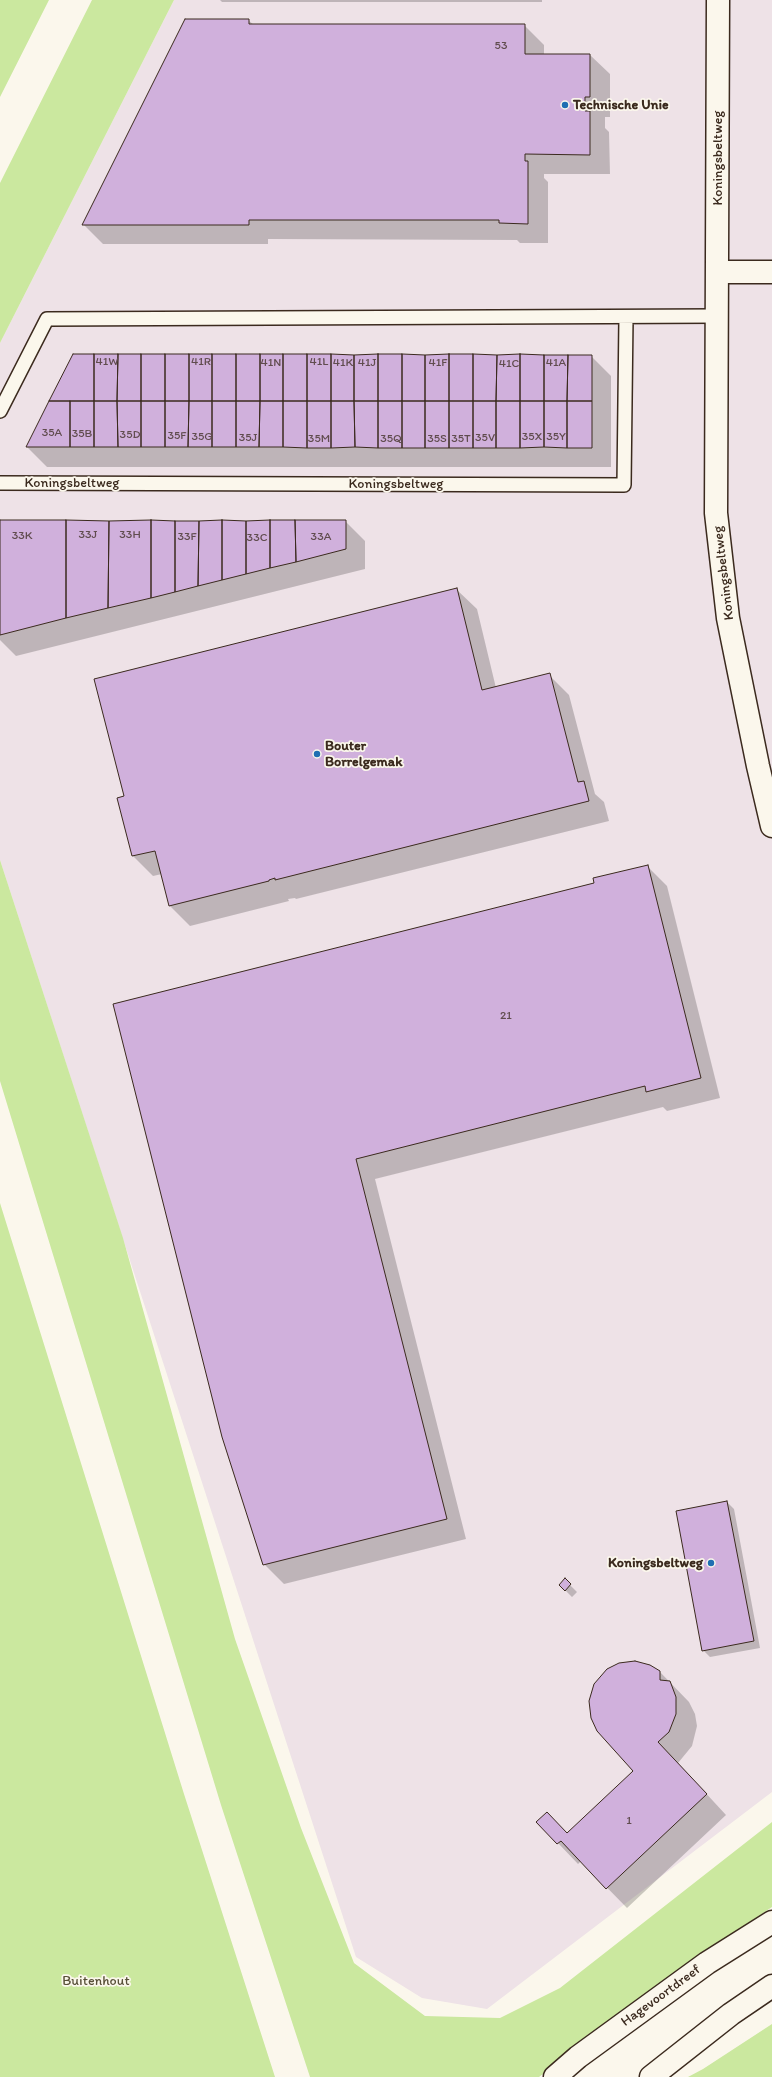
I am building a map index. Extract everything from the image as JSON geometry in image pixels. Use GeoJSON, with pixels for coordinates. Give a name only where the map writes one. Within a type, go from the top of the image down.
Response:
{"type":"FeatureCollection","features":[{"type":"Feature","properties":{"kind":"street","name":"Koningsbeltweg"},"geometry":{"type":"LineString","coordinates":[[718,0],[716,514],[728,618],[758,766],[772,826]]}},
{"type":"Feature","properties":{"kind":"street"},"geometry":{"type":"LineString","coordinates":[[717,272],[772,272]]}},
{"type":"Feature","properties":{"kind":"street","name":"Hagevoortdreef"},"geometry":{"type":"LineString","coordinates":[[555,2077],[578,2057],[707,1963],[772,1922]]}},
{"type":"Feature","properties":{"kind":"street"},"geometry":{"type":"LineString","coordinates":[[651,2077],[731,2014],[772,1986]]}},
{"type":"Feature","properties":{"kind":"lane"},"geometry":{"type":"LineString","coordinates":[[0,411],[47,319],[717,316]]}},
{"type":"Feature","properties":{"kind":"lane","name":"Koningsbeltweg"},"geometry":{"type":"LineString","coordinates":[[0,483],[624,485],[626,317]]}},
{"type":"Feature","properties":{"kind":"shaded area"},"geometry":{"type":"Polygon","coordinates":[[[174,0],[772,0],[772,1792],[487,2009],[422,1998],[356,1957],[0,860],[0,343],[174,0]]]}},
{"type":"Feature","properties":{"kind":"green space"},"geometry":{"type":"Polygon","coordinates":[[[0,0],[49,0],[0,97],[0,0]]]}},
{"type":"Feature","properties":{"kind":"green space"},"geometry":{"type":"Polygon","coordinates":[[[92,0],[174,0],[0,343],[0,183],[92,0]]]}},
{"type":"Feature","properties":{"kind":"green space"},"geometry":{"type":"Polygon","coordinates":[[[0,860],[123,1238],[235,1639],[301,1828],[354,1963],[425,2016],[500,2018],[560,1988],[772,1822],[772,1907],[661,1982],[539,2077],[310,2077],[221,1805],[0,1081],[0,860]]]}},
{"type":"Feature","properties":{"kind":"green space","name":"Buitenhout"},"geometry":{"type":"Polygon","coordinates":[[[0,1203],[184,1794],[275,2077],[0,2077],[0,1203]]]}},
{"type":"Feature","properties":{"kind":"green space"},"geometry":{"type":"Polygon","coordinates":[[[772,2024],[772,2077],[688,2077],[703,2069],[772,2024]]]}},
{"type":"Feature","properties":{"kind":"building"},"geometry":{"type":"Polygon","coordinates":[[[185,19],[249,19],[249,24],[525,24],[525,54],[590,54],[590,97],[585,97],[585,111],[590,111],[590,155],[525,154],[525,161],[528,161],[528,224],[499,223],[499,220],[249,220],[249,225],[82,225],[185,19]]]}},
{"type":"Feature","properties":{"kind":"building"},"geometry":{"type":"Polygon","coordinates":[[[73,354],[94,354],[94,401],[49,401],[73,354]]]}},
{"type":"Feature","properties":{"kind":"building"},"geometry":{"type":"Polygon","coordinates":[[[94,354],[118,354],[117,401],[94,401],[94,354]]]}},
{"type":"Feature","properties":{"kind":"building"},"geometry":{"type":"Polygon","coordinates":[[[118,354],[141,354],[141,401],[117,401],[118,354]]]}},
{"type":"Feature","properties":{"kind":"building"},"geometry":{"type":"Polygon","coordinates":[[[141,354],[165,354],[165,401],[141,401],[141,354]]]}},
{"type":"Feature","properties":{"kind":"building"},"geometry":{"type":"Polygon","coordinates":[[[165,354],[189,354],[189,401],[165,401],[165,354]]]}},
{"type":"Feature","properties":{"kind":"building"},"geometry":{"type":"Polygon","coordinates":[[[189,354],[212,354],[212,401],[189,401],[189,354]]]}},
{"type":"Feature","properties":{"kind":"building"},"geometry":{"type":"Polygon","coordinates":[[[212,354],[236,354],[236,401],[212,401],[212,354]]]}},
{"type":"Feature","properties":{"kind":"building"},"geometry":{"type":"Polygon","coordinates":[[[236,354],[260,354],[260,401],[236,401],[236,354]]]}},
{"type":"Feature","properties":{"kind":"building"},"geometry":{"type":"Polygon","coordinates":[[[260,354],[283,354],[283,401],[260,401],[260,354]]]}},
{"type":"Feature","properties":{"kind":"building"},"geometry":{"type":"Polygon","coordinates":[[[283,354],[307,354],[307,401],[283,401],[283,354]]]}},
{"type":"Feature","properties":{"kind":"building"},"geometry":{"type":"Polygon","coordinates":[[[307,354],[331,354],[331,401],[307,401],[307,354]]]}},
{"type":"Feature","properties":{"kind":"building"},"geometry":{"type":"Polygon","coordinates":[[[331,354],[354,355],[354,401],[331,401],[331,354]]]}},
{"type":"Feature","properties":{"kind":"building"},"geometry":{"type":"Polygon","coordinates":[[[378,354],[378,401],[354,401],[354,355],[378,354]]]}},
{"type":"Feature","properties":{"kind":"building"},"geometry":{"type":"Polygon","coordinates":[[[378,354],[402,354],[402,401],[378,401],[378,354]]]}},
{"type":"Feature","properties":{"kind":"building"},"geometry":{"type":"Polygon","coordinates":[[[402,354],[425,355],[425,401],[402,401],[402,354]]]}},
{"type":"Feature","properties":{"kind":"building"},"geometry":{"type":"Polygon","coordinates":[[[449,354],[473,354],[473,401],[449,401],[449,354]]]}},
{"type":"Feature","properties":{"kind":"building"},"geometry":{"type":"Polygon","coordinates":[[[449,354],[449,401],[425,401],[425,355],[449,354]]]}},
{"type":"Feature","properties":{"kind":"building"},"geometry":{"type":"Polygon","coordinates":[[[473,354],[497,355],[496,401],[473,401],[473,354]]]}},
{"type":"Feature","properties":{"kind":"building"},"geometry":{"type":"Polygon","coordinates":[[[520,354],[544,355],[544,401],[520,401],[520,354]]]}},
{"type":"Feature","properties":{"kind":"building"},"geometry":{"type":"Polygon","coordinates":[[[520,354],[520,401],[496,401],[497,355],[520,354]]]}},
{"type":"Feature","properties":{"kind":"building"},"geometry":{"type":"Polygon","coordinates":[[[544,355],[568,355],[567,401],[544,401],[544,355]]]}},
{"type":"Feature","properties":{"kind":"building"},"geometry":{"type":"Polygon","coordinates":[[[568,355],[592,355],[592,401],[567,401],[568,355]]]}},
{"type":"Feature","properties":{"kind":"building"},"geometry":{"type":"Polygon","coordinates":[[[49,401],[70,401],[70,447],[26,447],[49,401]]]}},
{"type":"Feature","properties":{"kind":"building"},"geometry":{"type":"Polygon","coordinates":[[[70,401],[94,401],[94,447],[70,447],[70,401]]]}},
{"type":"Feature","properties":{"kind":"building"},"geometry":{"type":"Polygon","coordinates":[[[94,401],[117,401],[118,447],[94,447],[94,401]]]}},
{"type":"Feature","properties":{"kind":"building"},"geometry":{"type":"Polygon","coordinates":[[[117,401],[141,401],[141,447],[118,447],[117,401]]]}},
{"type":"Feature","properties":{"kind":"building"},"geometry":{"type":"Polygon","coordinates":[[[141,401],[165,401],[165,447],[141,447],[141,401]]]}},
{"type":"Feature","properties":{"kind":"building"},"geometry":{"type":"Polygon","coordinates":[[[165,401],[189,401],[188,447],[165,447],[165,401]]]}},
{"type":"Feature","properties":{"kind":"building"},"geometry":{"type":"Polygon","coordinates":[[[189,401],[212,401],[212,447],[188,447],[189,401]]]}},
{"type":"Feature","properties":{"kind":"building"},"geometry":{"type":"Polygon","coordinates":[[[212,401],[236,401],[236,447],[212,447],[212,401]]]}},
{"type":"Feature","properties":{"kind":"building"},"geometry":{"type":"Polygon","coordinates":[[[236,401],[260,401],[259,447],[236,447],[236,401]]]}},
{"type":"Feature","properties":{"kind":"building"},"geometry":{"type":"Polygon","coordinates":[[[260,401],[283,401],[283,447],[259,447],[260,401]]]}},
{"type":"Feature","properties":{"kind":"building"},"geometry":{"type":"Polygon","coordinates":[[[283,401],[307,401],[307,448],[283,447],[283,401]]]}},
{"type":"Feature","properties":{"kind":"building"},"geometry":{"type":"Polygon","coordinates":[[[307,401],[331,401],[331,448],[307,448],[307,401]]]}},
{"type":"Feature","properties":{"kind":"building"},"geometry":{"type":"Polygon","coordinates":[[[331,401],[354,401],[355,447],[331,448],[331,401]]]}},
{"type":"Feature","properties":{"kind":"building"},"geometry":{"type":"Polygon","coordinates":[[[354,401],[378,401],[378,448],[355,447],[354,401]]]}},
{"type":"Feature","properties":{"kind":"building"},"geometry":{"type":"Polygon","coordinates":[[[378,401],[402,401],[402,448],[378,448],[378,401]]]}},
{"type":"Feature","properties":{"kind":"building"},"geometry":{"type":"Polygon","coordinates":[[[402,401],[425,401],[425,448],[402,448],[402,401]]]}},
{"type":"Feature","properties":{"kind":"building"},"geometry":{"type":"Polygon","coordinates":[[[425,401],[449,401],[449,448],[425,448],[425,401]]]}},
{"type":"Feature","properties":{"kind":"building"},"geometry":{"type":"Polygon","coordinates":[[[449,401],[473,401],[473,448],[449,448],[449,401]]]}},
{"type":"Feature","properties":{"kind":"building"},"geometry":{"type":"Polygon","coordinates":[[[473,401],[496,401],[496,448],[473,448],[473,401]]]}},
{"type":"Feature","properties":{"kind":"building"},"geometry":{"type":"Polygon","coordinates":[[[496,401],[520,401],[520,448],[496,448],[496,401]]]}},
{"type":"Feature","properties":{"kind":"building"},"geometry":{"type":"Polygon","coordinates":[[[520,401],[544,401],[544,447],[520,448],[520,401]]]}},
{"type":"Feature","properties":{"kind":"building"},"geometry":{"type":"Polygon","coordinates":[[[544,401],[567,401],[567,448],[544,447],[544,401]]]}},
{"type":"Feature","properties":{"kind":"building"},"geometry":{"type":"Polygon","coordinates":[[[567,401],[592,401],[592,448],[567,448],[567,401]]]}},
{"type":"Feature","properties":{"kind":"building"},"geometry":{"type":"Polygon","coordinates":[[[0,520],[66,520],[66,618],[0,635],[0,520]]]}},
{"type":"Feature","properties":{"kind":"building"},"geometry":{"type":"Polygon","coordinates":[[[66,520],[109,521],[108,608],[66,618],[66,520]]]}},
{"type":"Feature","properties":{"kind":"building"},"geometry":{"type":"Polygon","coordinates":[[[151,520],[151,598],[108,608],[109,521],[151,520]]]}},
{"type":"Feature","properties":{"kind":"building"},"geometry":{"type":"Polygon","coordinates":[[[151,520],[175,521],[175,592],[151,598],[151,520]]]}},
{"type":"Feature","properties":{"kind":"building"},"geometry":{"type":"Polygon","coordinates":[[[222,520],[222,580],[198,586],[199,521],[222,520]]]}},
{"type":"Feature","properties":{"kind":"building"},"geometry":{"type":"Polygon","coordinates":[[[222,520],[246,521],[246,574],[222,580],[222,520]]]}},
{"type":"Feature","properties":{"kind":"building"},"geometry":{"type":"Polygon","coordinates":[[[270,520],[295,520],[296,562],[270,568],[270,520]]]}},
{"type":"Feature","properties":{"kind":"building"},"geometry":{"type":"Polygon","coordinates":[[[270,520],[270,568],[246,574],[246,521],[270,520]]]}},
{"type":"Feature","properties":{"kind":"building"},"geometry":{"type":"Polygon","coordinates":[[[295,520],[346,520],[346,549],[296,562],[295,520]]]}},
{"type":"Feature","properties":{"kind":"building"},"geometry":{"type":"Polygon","coordinates":[[[175,521],[199,521],[198,586],[175,592],[175,521]]]}},
{"type":"Feature","properties":{"kind":"building"},"geometry":{"type":"Polygon","coordinates":[[[457,588],[482,690],[550,673],[578,782],[584,781],[589,801],[275,880],[275,878],[269,881],[169,906],[155,851],[132,856],[117,798],[124,796],[94,679],[457,588]]]}},
{"type":"Feature","properties":{"kind":"building"},"geometry":{"type":"Polygon","coordinates":[[[648,865],[701,1078],[646,1092],[645,1086],[356,1159],[447,1519],[263,1565],[222,1437],[113,1004],[594,883],[593,878],[648,865]]]}},
{"type":"Feature","properties":{"kind":"building"},"geometry":{"type":"Polygon","coordinates":[[[727,1501],[754,1641],[702,1651],[676,1511],[727,1501]]]}},
{"type":"Feature","properties":{"kind":"building"},"geometry":{"type":"Polygon","coordinates":[[[565,1578],[571,1584],[565,1591],[559,1585],[565,1578]]]}},
{"type":"Feature","properties":{"kind":"building"},"geometry":{"type":"Polygon","coordinates":[[[635,1661],[650,1665],[660,1671],[660,1680],[670,1681],[676,1697],[676,1714],[669,1732],[658,1742],[707,1794],[606,1889],[561,1841],[557,1844],[536,1822],[547,1812],[567,1833],[633,1771],[597,1731],[591,1718],[589,1701],[594,1684],[607,1669],[619,1663],[635,1661]]]}},
{"type":"Feature","properties":{"kind":"place","name":"Technische Unie"},"geometry":{"type":"Point","coordinates":[565,105]}},
{"type":"Feature","properties":{"kind":"place","name":"Bouter Borrelgemak"},"geometry":{"type":"Point","coordinates":[317,754]}},
{"type":"Feature","properties":{"kind":"place","name":"Koningsbeltweg"},"geometry":{"type":"Point","coordinates":[711,1563]}}]}
